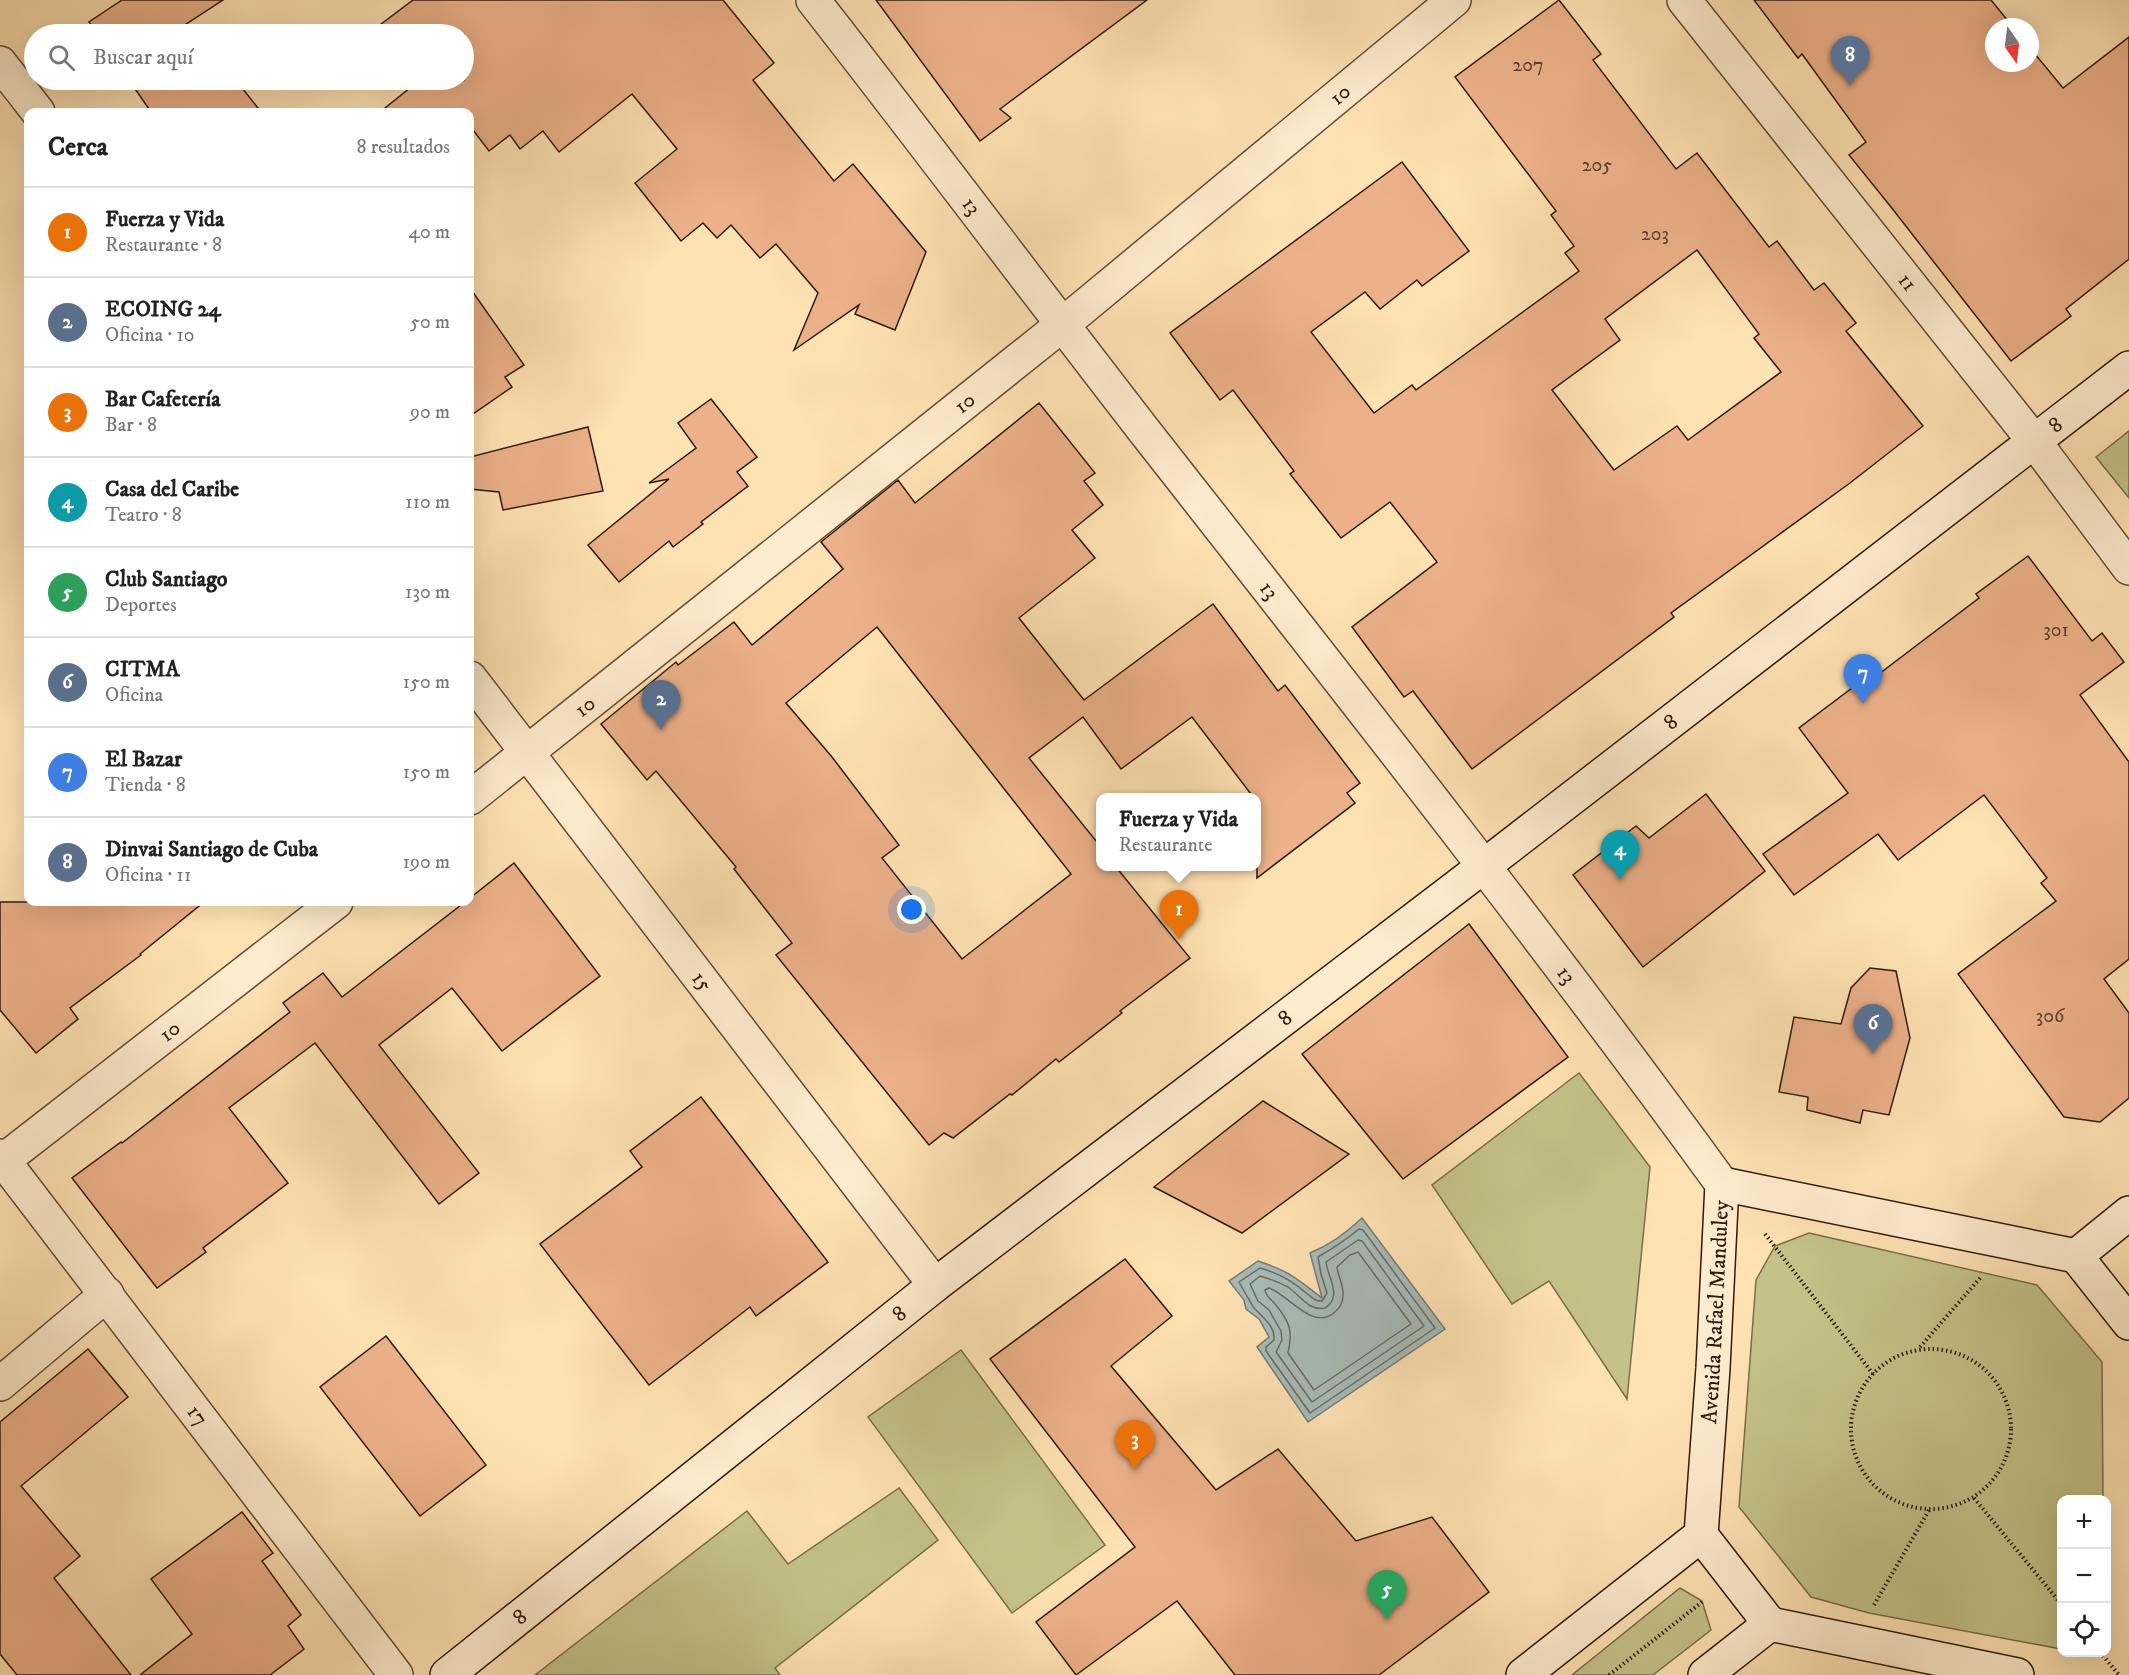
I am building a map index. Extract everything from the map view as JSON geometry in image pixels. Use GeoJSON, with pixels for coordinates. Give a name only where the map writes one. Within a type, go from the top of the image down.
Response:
{"type":"FeatureCollection","features":[{"type":"Feature","properties":{"kind":"street","name":"13"},"geometry":{"type":"LineString","coordinates":[[813,0],[908,121],[1062,325],[1484,866],[1722,1184]]}},
{"type":"Feature","properties":{"kind":"street","name":"10"},"geometry":{"type":"LineString","coordinates":[[474,795],[1062,325],[1454,0]]}},
{"type":"Feature","properties":{"kind":"street","name":"11"},"geometry":{"type":"LineString","coordinates":[[1684,0],[2034,441],[2129,568]]}},
{"type":"Feature","properties":{"kind":"street"},"geometry":{"type":"LineString","coordinates":[[0,63],[35,108]]}},
{"type":"Feature","properties":{"kind":"street","name":"8"},"geometry":{"type":"LineString","coordinates":[[447,1675],[935,1285],[1484,866],[2129,368]]}},
{"type":"Feature","properties":{"kind":"street","name":"15"},"geometry":{"type":"LineString","coordinates":[[474,683],[935,1285]]}},
{"type":"Feature","properties":{"kind":"street","name":"10"},"geometry":{"type":"LineString","coordinates":[[2,1158],[331,906]]}},
{"type":"Feature","properties":{"kind":"street","name":"17"},"geometry":{"type":"LineString","coordinates":[[2,1158],[396,1675]]}},
{"type":"Feature","properties":{"kind":"street","name":"Avenida Rafael Manduley"},"geometry":{"type":"LineString","coordinates":[[1701,1535],[1713,1368],[1722,1184],[2076,1256]]}},
{"type":"Feature","properties":{"kind":"street"},"geometry":{"type":"LineString","coordinates":[[2129,1213],[2076,1256],[2129,1323]]}},
{"type":"Feature","properties":{"kind":"street"},"geometry":{"type":"LineString","coordinates":[[0,1384],[107,1294]]}},
{"type":"Feature","properties":{"kind":"street"},"geometry":{"type":"LineString","coordinates":[[1523,1675],[1701,1535],[1770,1624],[2017,1675]]}},
{"type":"Feature","properties":{"kind":"street"},"geometry":{"type":"LineString","coordinates":[[1705,1675],[1770,1624]]}},
{"type":"Feature","properties":{"kind":"path"},"geometry":{"type":"LineString","coordinates":[[1722,1184],[1775,1246],[1873,1374]]}},
{"type":"Feature","properties":{"kind":"path"},"geometry":{"type":"LineString","coordinates":[[1920,1347],[1963,1355],[1984,1367],[2001,1387],[2010,1410],[2012,1435],[2006,1460],[1993,1481],[1974,1498],[1953,1507],[1929,1510],[1907,1506],[1886,1495],[1868,1479],[1856,1460],[1851,1438],[1852,1414],[1859,1392],[1873,1374],[1891,1359],[1920,1347],[2011,1243]]}},
{"type":"Feature","properties":{"kind":"path"},"geometry":{"type":"LineString","coordinates":[[1974,1498],[2059,1603]]}},
{"type":"Feature","properties":{"kind":"path"},"geometry":{"type":"LineString","coordinates":[[1853,1641],[1929,1510]]}},
{"type":"Feature","properties":{"kind":"path"},"geometry":{"type":"LineString","coordinates":[[1609,1675],[1702,1601]]}},
{"type":"Feature","properties":{"kind":"path"},"geometry":{"type":"LineString","coordinates":[[2103,1657],[2118,1675]]}},
{"type":"Feature","properties":{"kind":"shaded area"},"geometry":{"type":"Polygon","coordinates":[[[2129,431],[2129,498],[2096,457],[2129,431]]]}},
{"type":"Feature","properties":{"kind":"shaded area"},"geometry":{"type":"Polygon","coordinates":[[[1579,1073],[1650,1167],[1627,1399],[1549,1281],[1512,1304],[1432,1185],[1579,1073]]]}},
{"type":"Feature","properties":{"kind":"shaded area"},"geometry":{"type":"Polygon","coordinates":[[[1809,1233],[2037,1285],[2102,1362],[2103,1495],[2057,1495],[2057,1648],[1869,1613],[1811,1597],[1739,1507],[1756,1280],[1775,1246],[1809,1233]]]}},
{"type":"Feature","properties":{"kind":"shaded area"},"geometry":{"type":"Polygon","coordinates":[[[961,1350],[1105,1545],[1012,1613],[868,1417],[961,1350]]]}},
{"type":"Feature","properties":{"kind":"shaded area"},"geometry":{"type":"Polygon","coordinates":[[[899,1488],[938,1540],[775,1668],[780,1675],[535,1675],[747,1511],[788,1564],[899,1488]]]}},
{"type":"Feature","properties":{"kind":"shaded area"},"geometry":{"type":"Polygon","coordinates":[[[1680,1588],[1702,1601],[1711,1630],[1653,1675],[1572,1675],[1680,1588]]]}},
{"type":"Feature","properties":{"kind":"water"},"geometry":{"type":"Polygon","coordinates":[[[1362,1218],[1445,1329],[1308,1422],[1257,1347],[1269,1337],[1259,1319],[1246,1309],[1244,1300],[1229,1281],[1258,1261],[1292,1276],[1322,1298],[1310,1253],[1338,1238],[1362,1218]]]}},
{"type":"Feature","properties":{"kind":"building"},"geometry":{"type":"Polygon","coordinates":[[[122,0],[223,0],[186,24],[90,24],[89,22],[122,0]]]}},
{"type":"Feature","properties":{"kind":"building"},"geometry":{"type":"Polygon","coordinates":[[[413,0],[723,0],[774,63],[753,80],[834,181],[853,164],[926,252],[895,330],[855,314],[859,305],[794,350],[818,293],[776,244],[760,258],[731,225],[717,238],[703,223],[681,241],[635,183],[677,149],[632,94],[559,152],[543,131],[520,149],[510,135],[489,151],[474,131],[474,108],[385,108],[408,90],[474,90],[474,24],[381,24],[413,0]]]}},
{"type":"Feature","properties":{"kind":"building"},"geometry":{"type":"Polygon","coordinates":[[[876,0],[1147,0],[1000,109],[1011,118],[980,141],[876,0]]]}},
{"type":"Feature","properties":{"kind":"building"},"geometry":{"type":"Polygon","coordinates":[[[1559,0],[1601,54],[1593,60],[1676,169],[1697,153],[1769,247],[1777,241],[1814,290],[1824,283],[1856,323],[1846,331],[1923,426],[1850,483],[1671,613],[1674,617],[1472,769],[1413,691],[1404,697],[1352,627],[1437,562],[1390,502],[1341,538],[1290,474],[1294,471],[1233,390],[1220,400],[1170,333],[1402,162],[1469,251],[1422,286],[1417,280],[1380,309],[1365,292],[1311,332],[1374,413],[1412,385],[1416,390],[1579,271],[1565,253],[1574,246],[1551,215],[1556,211],[1455,77],[1559,0]],[[1697,250],[1605,319],[1620,340],[1552,390],[1614,470],[1677,426],[1688,440],[1781,372],[1754,338],[1759,334],[1697,250]]]}},
{"type":"Feature","properties":{"kind":"building"},"geometry":{"type":"Polygon","coordinates":[[[1754,0],[1991,0],[2006,18],[1985,18],[1985,72],[2039,72],[2039,59],[2063,88],[2129,37],[2129,259],[2066,309],[2071,316],[2011,361],[1849,155],[1866,142],[1802,54],[1798,58],[1754,0]]]}},
{"type":"Feature","properties":{"kind":"building"},"geometry":{"type":"Polygon","coordinates":[[[136,90],[244,90],[258,108],[148,108],[136,90]]]}},
{"type":"Feature","properties":{"kind":"building"},"geometry":{"type":"Polygon","coordinates":[[[474,294],[524,365],[505,377],[512,387],[474,413],[474,294]]]}},
{"type":"Feature","properties":{"kind":"building"},"geometry":{"type":"Polygon","coordinates":[[[711,399],[757,457],[737,472],[748,486],[673,547],[669,541],[619,582],[588,545],[669,479],[649,483],[696,448],[678,423],[711,399]]]}},
{"type":"Feature","properties":{"kind":"building"},"geometry":{"type":"Polygon","coordinates":[[[1039,403],[1095,473],[1084,481],[1103,505],[1072,530],[1095,558],[1019,618],[1084,700],[1213,604],[1278,691],[1285,685],[1360,783],[1347,793],[1355,803],[1257,878],[1257,871],[1261,871],[1261,793],[1250,793],[1192,717],[1121,769],[1083,717],[1029,758],[1096,841],[1096,871],[1119,871],[1190,958],[1120,1011],[1122,1013],[1059,1062],[1056,1059],[953,1138],[944,1133],[929,1145],[776,955],[792,943],[734,869],[736,867],[656,771],[647,780],[601,724],[676,662],[678,665],[734,622],[752,645],[843,569],[821,542],[898,480],[915,503],[1039,403]],[[877,627],[786,703],[832,757],[899,845],[882,858],[962,959],[1071,874],[877,627]]]}},
{"type":"Feature","properties":{"kind":"building"},"geometry":{"type":"Polygon","coordinates":[[[588,427],[603,491],[503,510],[499,492],[474,489],[474,456],[588,427]]]}},
{"type":"Feature","properties":{"kind":"building"},"geometry":{"type":"Polygon","coordinates":[[[2028,556],[2092,641],[2102,633],[2124,662],[2080,695],[2129,762],[2129,959],[2104,979],[2129,1013],[2129,1098],[2100,1122],[2064,1117],[1958,974],[2056,901],[2041,883],[2047,878],[1984,795],[1898,860],[1878,834],[1794,895],[1763,854],[1848,793],[1799,728],[1864,679],[1867,683],[1979,598],[1976,594],[2028,556]]]}},
{"type":"Feature","properties":{"kind":"building"},"geometry":{"type":"Polygon","coordinates":[[[1706,794],[1765,871],[1643,967],[1573,875],[1636,826],[1649,838],[1706,794]]]}},
{"type":"Feature","properties":{"kind":"building"},"geometry":{"type":"Polygon","coordinates":[[[514,863],[600,976],[502,1051],[452,988],[379,1045],[479,1173],[439,1204],[315,1043],[229,1108],[288,1183],[203,1248],[206,1252],[157,1288],[72,1178],[122,1143],[290,1012],[283,1003],[323,973],[342,997],[460,906],[474,906],[474,895],[514,863]]]}},
{"type":"Feature","properties":{"kind":"building"},"geometry":{"type":"Polygon","coordinates":[[[0,902],[24,902],[24,906],[199,906],[141,955],[70,1008],[78,1019],[36,1053],[0,1010],[0,902]]]}},
{"type":"Feature","properties":{"kind":"building"},"geometry":{"type":"Polygon","coordinates":[[[1469,924],[1568,1057],[1403,1179],[1302,1054],[1469,924]]]}},
{"type":"Feature","properties":{"kind":"building"},"geometry":{"type":"Polygon","coordinates":[[[1870,968],[1896,971],[1910,1038],[1889,1115],[1863,1110],[1860,1123],[1807,1110],[1808,1097],[1779,1092],[1794,1017],[1841,1024],[1851,988],[1870,968]]]}},
{"type":"Feature","properties":{"kind":"building"},"geometry":{"type":"Polygon","coordinates":[[[701,1097],[828,1262],[756,1316],[750,1307],[649,1385],[540,1244],[642,1167],[630,1151],[701,1097]]]}},
{"type":"Feature","properties":{"kind":"building"},"geometry":{"type":"Polygon","coordinates":[[[1263,1101],[1349,1154],[1242,1233],[1154,1187],[1263,1101]]]}},
{"type":"Feature","properties":{"kind":"building"},"geometry":{"type":"Polygon","coordinates":[[[1125,1259],[1172,1316],[1111,1366],[1216,1490],[1278,1449],[1356,1541],[1432,1517],[1489,1592],[1379,1675],[1235,1675],[1177,1601],[1076,1675],[1036,1622],[1135,1547],[990,1359],[1125,1259]]]}},
{"type":"Feature","properties":{"kind":"building"},"geometry":{"type":"Polygon","coordinates":[[[386,1336],[486,1465],[420,1516],[320,1387],[386,1336]]]}},
{"type":"Feature","properties":{"kind":"building"},"geometry":{"type":"Polygon","coordinates":[[[88,1349],[128,1397],[21,1486],[80,1556],[54,1578],[131,1675],[17,1675],[0,1654],[0,1422],[88,1349]]]}},
{"type":"Feature","properties":{"kind":"building"},"geometry":{"type":"Polygon","coordinates":[[[242,1512],[273,1553],[262,1561],[301,1615],[288,1626],[304,1649],[270,1675],[140,1675],[192,1634],[151,1579],[242,1512]]]}},
{"type":"Feature","properties":{"kind":"place","name":"Dinvai Santiago de Cuba"},"geometry":{"type":"Point","coordinates":[1850,86]}},
{"type":"Feature","properties":{"kind":"place","name":"El Bazar"},"geometry":{"type":"Point","coordinates":[1863,704]}},
{"type":"Feature","properties":{"kind":"place","name":"ECOING 24"},"geometry":{"type":"Point","coordinates":[661,730]}},
{"type":"Feature","properties":{"kind":"place","name":"Casa del Caribe"},"geometry":{"type":"Point","coordinates":[1620,880]}},
{"type":"Feature","properties":{"kind":"place","name":"Fuerza y Vida"},"geometry":{"type":"Point","coordinates":[1179,940]}},
{"type":"Feature","properties":{"kind":"place","name":"CITMA"},"geometry":{"type":"Point","coordinates":[1873,1054]}},
{"type":"Feature","properties":{"kind":"place","name":"Bar Cafetería"},"geometry":{"type":"Point","coordinates":[1135,1470]}},
{"type":"Feature","properties":{"kind":"place","name":"Club Santiago"},"geometry":{"type":"Point","coordinates":[1387,1620]}}]}
